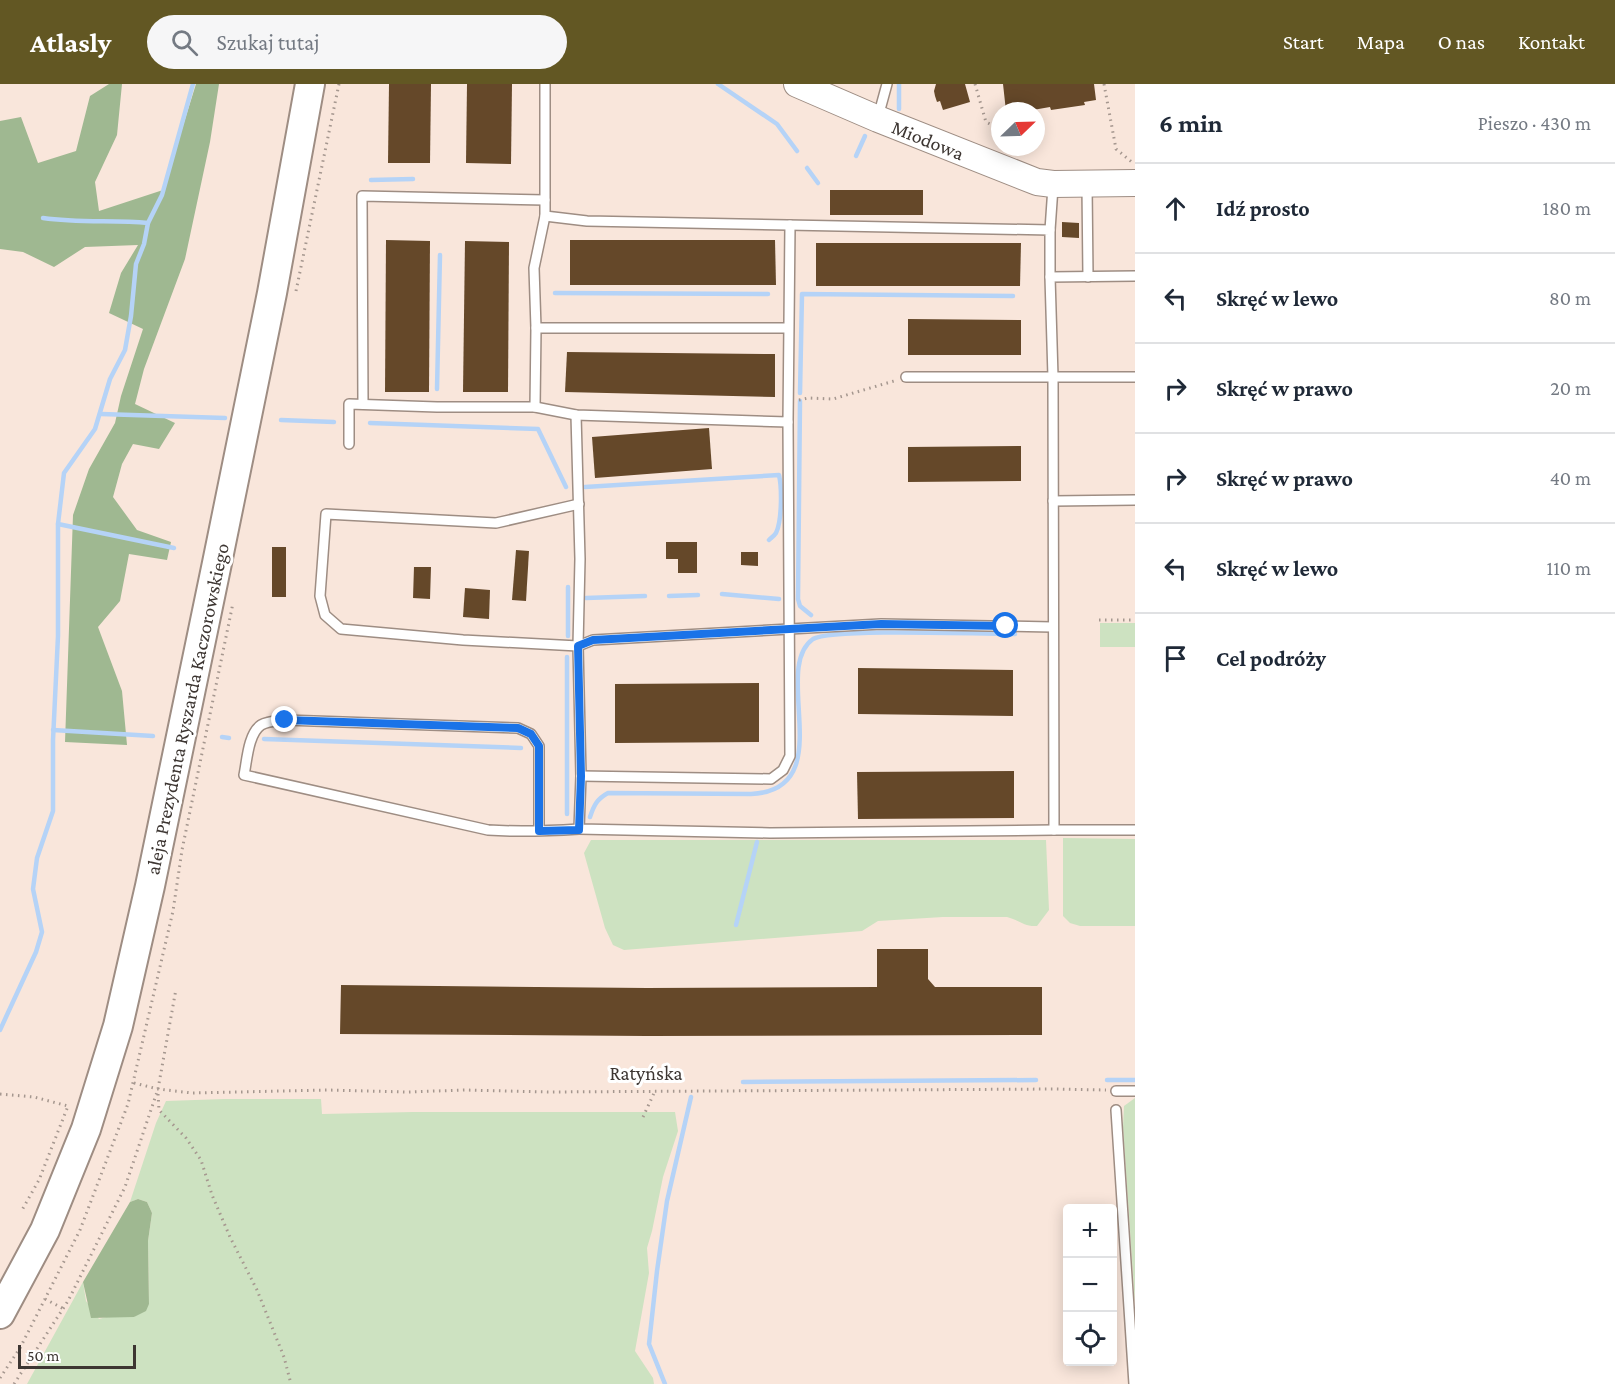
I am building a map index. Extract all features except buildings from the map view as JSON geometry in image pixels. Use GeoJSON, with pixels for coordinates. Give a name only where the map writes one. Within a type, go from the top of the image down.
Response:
{"type":"FeatureCollection","features":[{"type":"Feature","properties":{"kind":"main road","name":"aleja Prezydenta Ryszarda Kaczorowskiego"},"geometry":{"type":"LineString","coordinates":[[0,1314],[49,1220],[86,1129],[118,1026],[150,886],[217,563],[272,293],[310,84]]}},
{"type":"Feature","properties":{"kind":"street","name":"Miodowa"},"geometry":{"type":"LineString","coordinates":[[797,84],[1037,182],[1087,184],[1134,173]]}},
{"type":"Feature","properties":{"kind":"lane"},"geometry":{"type":"LineString","coordinates":[[535,407],[534,268],[545,216],[545,84]]}},
{"type":"Feature","properties":{"kind":"lane"},"geometry":{"type":"LineString","coordinates":[[878,119],[887,84]]}},
{"type":"Feature","properties":{"kind":"lane"},"geometry":{"type":"LineString","coordinates":[[1053,184],[1050,277],[1053,376],[1054,830]]}},
{"type":"Feature","properties":{"kind":"lane"},"geometry":{"type":"LineString","coordinates":[[1087,184],[1088,277]]}},
{"type":"Feature","properties":{"kind":"lane"},"geometry":{"type":"LineString","coordinates":[[363,404],[362,196],[545,200]]}},
{"type":"Feature","properties":{"kind":"lane"},"geometry":{"type":"LineString","coordinates":[[545,216],[587,221],[1050,230]]}},
{"type":"Feature","properties":{"kind":"lane"},"geometry":{"type":"LineString","coordinates":[[581,776],[771,779],[783,770],[790,756],[788,328],[790,225]]}},
{"type":"Feature","properties":{"kind":"lane"},"geometry":{"type":"LineString","coordinates":[[1050,277],[1135,276]]}},
{"type":"Feature","properties":{"kind":"lane"},"geometry":{"type":"LineString","coordinates":[[536,328],[788,328]]}},
{"type":"Feature","properties":{"kind":"lane"},"geometry":{"type":"LineString","coordinates":[[906,377],[1135,377]]}},
{"type":"Feature","properties":{"kind":"lane"},"geometry":{"type":"LineString","coordinates":[[350,444],[349,404],[535,407],[576,416],[788,422]]}},
{"type":"Feature","properties":{"kind":"lane"},"geometry":{"type":"LineString","coordinates":[[576,416],[580,559],[578,646],[581,776],[579,830]]}},
{"type":"Feature","properties":{"kind":"lane"},"geometry":{"type":"LineString","coordinates":[[1053,501],[1135,500]]}},
{"type":"Feature","properties":{"kind":"lane"},"geometry":{"type":"LineString","coordinates":[[579,504],[496,523],[326,514],[320,596],[325,615],[341,628],[463,640],[578,646],[593,640],[881,624],[1052,627]]}},
{"type":"Feature","properties":{"kind":"lane"},"geometry":{"type":"LineString","coordinates":[[539,831],[539,746],[531,734],[518,728],[285,720],[263,724],[256,730],[250,744],[244,775],[488,830],[539,831],[579,830],[770,832],[1135,830]]}},
{"type":"Feature","properties":{"kind":"lane"},"geometry":{"type":"LineString","coordinates":[[1116,1091],[1135,1091]]}},
{"type":"Feature","properties":{"kind":"lane"},"geometry":{"type":"LineString","coordinates":[[1116,1110],[1134,1384]]}},
{"type":"Feature","properties":{"kind":"path"},"geometry":{"type":"LineString","coordinates":[[975,84],[986,122],[990,124]]}},
{"type":"Feature","properties":{"kind":"path"},"geometry":{"type":"LineString","coordinates":[[1104,84],[1116,149],[1134,173]]}},
{"type":"Feature","properties":{"kind":"path"},"geometry":{"type":"LineString","coordinates":[[788,402],[808,398],[833,399],[906,377]]}},
{"type":"Feature","properties":{"kind":"path"},"geometry":{"type":"LineString","coordinates":[[1099,620],[1135,620]]}},
{"type":"Feature","properties":{"kind":"path"},"geometry":{"type":"LineString","coordinates":[[14,1384],[64,1309],[124,1187],[158,1089],[176,989]]}},
{"type":"Feature","properties":{"kind":"path","name":"Ratyńska"},"geometry":{"type":"LineString","coordinates":[[134,1083],[158,1089],[192,1093],[327,1090],[406,1092],[1054,1089],[1116,1091]]}},
{"type":"Feature","properties":{"kind":"path"},"geometry":{"type":"LineString","coordinates":[[158,1089],[159,1110],[186,1138],[201,1160],[217,1205],[257,1290],[284,1357],[291,1384]]}},
{"type":"Feature","properties":{"kind":"path"},"geometry":{"type":"LineString","coordinates":[[643,1117],[655,1091]]}},
{"type":"Feature","properties":{"kind":"path"},"geometry":{"type":"LineString","coordinates":[[0,1094],[34,1097],[68,1106],[39,1179],[22,1210]]}},
{"type":"Feature","properties":{"kind":"path"},"geometry":{"type":"LineString","coordinates":[[45,1299],[64,1309]]}},
{"type":"Feature","properties":{"kind":"green space"},"geometry":{"type":"Polygon","coordinates":[[[109,84],[122,84],[117,135],[95,182],[99,211],[163,190],[196,84],[219,84],[210,142],[185,259],[144,369],[135,404],[175,423],[159,449],[133,444],[122,464],[113,497],[137,530],[171,542],[167,560],[129,554],[120,601],[98,627],[122,691],[127,745],[65,742],[73,515],[89,469],[115,423],[121,396],[143,329],[109,313],[121,273],[138,245],[85,247],[54,267],[23,252],[0,249],[0,121],[21,117],[38,163],[76,151],[90,96],[109,84]]]}},
{"type":"Feature","properties":{"kind":"green space"},"geometry":{"type":"Polygon","coordinates":[[[1100,623],[1135,623],[1135,647],[1100,647],[1100,623]]]}},
{"type":"Feature","properties":{"kind":"green space"},"geometry":{"type":"Polygon","coordinates":[[[1063,838],[1135,839],[1135,926],[1080,926],[1070,923],[1063,916],[1063,838]]]}},
{"type":"Feature","properties":{"kind":"green space"},"geometry":{"type":"Polygon","coordinates":[[[591,840],[1046,840],[1049,910],[1037,926],[1007,917],[943,917],[878,921],[862,931],[624,950],[613,945],[605,928],[584,853],[591,840]]]}},
{"type":"Feature","properties":{"kind":"green space"},"geometry":{"type":"Polygon","coordinates":[[[1135,1098],[1135,1304],[1123,1127],[1124,1106],[1135,1098]]]}},
{"type":"Feature","properties":{"kind":"green space"},"geometry":{"type":"Polygon","coordinates":[[[321,1099],[322,1114],[675,1112],[678,1131],[663,1177],[647,1248],[649,1273],[635,1351],[653,1378],[654,1384],[27,1384],[83,1282],[86,1301],[99,1319],[110,1316],[134,1317],[149,1304],[148,1241],[152,1213],[147,1202],[138,1199],[130,1202],[156,1123],[166,1101],[321,1099]]]}},
{"type":"Feature","properties":{"kind":"green space"},"geometry":{"type":"Polygon","coordinates":[[[138,1199],[147,1202],[152,1213],[148,1241],[149,1304],[146,1311],[134,1317],[91,1318],[83,1282],[130,1202],[138,1199]]]}},
{"type":"Feature","properties":{"kind":"waterway"},"geometry":{"type":"LineString","coordinates":[[0,1030],[36,952],[42,932],[33,889],[37,858],[53,811],[53,740],[58,636],[58,524],[64,473],[95,429],[110,379],[125,350],[136,264],[144,244],[148,223],[162,195],[193,84]]}},
{"type":"Feature","properties":{"kind":"waterway"},"geometry":{"type":"LineString","coordinates":[[718,84],[777,124],[797,151]]}},
{"type":"Feature","properties":{"kind":"waterway"},"geometry":{"type":"LineString","coordinates":[[899,84],[899,109]]}},
{"type":"Feature","properties":{"kind":"waterway"},"geometry":{"type":"LineString","coordinates":[[856,156],[865,136]]}},
{"type":"Feature","properties":{"kind":"waterway"},"geometry":{"type":"LineString","coordinates":[[807,168],[818,183]]}},
{"type":"Feature","properties":{"kind":"waterway"},"geometry":{"type":"LineString","coordinates":[[371,180],[413,179]]}},
{"type":"Feature","properties":{"kind":"waterway"},"geometry":{"type":"LineString","coordinates":[[43,218],[148,223]]}},
{"type":"Feature","properties":{"kind":"waterway"},"geometry":{"type":"LineString","coordinates":[[437,389],[440,255]]}},
{"type":"Feature","properties":{"kind":"waterway"},"geometry":{"type":"LineString","coordinates":[[555,293],[768,294]]}},
{"type":"Feature","properties":{"kind":"waterway"},"geometry":{"type":"LineString","coordinates":[[800,393],[802,294],[1013,296]]}},
{"type":"Feature","properties":{"kind":"waterway"},"geometry":{"type":"LineString","coordinates":[[800,401],[798,599],[800,606],[811,615]]}},
{"type":"Feature","properties":{"kind":"waterway"},"geometry":{"type":"LineString","coordinates":[[101,414],[225,418]]}},
{"type":"Feature","properties":{"kind":"waterway"},"geometry":{"type":"LineString","coordinates":[[281,420],[334,422]]}},
{"type":"Feature","properties":{"kind":"waterway"},"geometry":{"type":"LineString","coordinates":[[370,423],[538,429],[566,487]]}},
{"type":"Feature","properties":{"kind":"waterway"},"geometry":{"type":"LineString","coordinates":[[585,487],[779,475],[781,496],[778,528],[769,540]]}},
{"type":"Feature","properties":{"kind":"waterway"},"geometry":{"type":"LineString","coordinates":[[58,524],[174,548]]}},
{"type":"Feature","properties":{"kind":"waterway"},"geometry":{"type":"LineString","coordinates":[[568,587],[568,636]]}},
{"type":"Feature","properties":{"kind":"waterway"},"geometry":{"type":"LineString","coordinates":[[722,594],[779,599]]}},
{"type":"Feature","properties":{"kind":"waterway"},"geometry":{"type":"LineString","coordinates":[[669,596],[698,595]]}},
{"type":"Feature","properties":{"kind":"waterway"},"geometry":{"type":"LineString","coordinates":[[586,598],[645,596]]}},
{"type":"Feature","properties":{"kind":"waterway"},"geometry":{"type":"LineString","coordinates":[[590,817],[596,803],[608,793],[751,794],[778,787],[793,772],[799,751],[798,675],[802,654],[813,639],[825,636],[876,633],[1015,634]]}},
{"type":"Feature","properties":{"kind":"waterway"},"geometry":{"type":"LineString","coordinates":[[567,657],[567,814]]}},
{"type":"Feature","properties":{"kind":"waterway"},"geometry":{"type":"LineString","coordinates":[[53,730],[153,736]]}},
{"type":"Feature","properties":{"kind":"waterway"},"geometry":{"type":"LineString","coordinates":[[222,737],[229,738]]}},
{"type":"Feature","properties":{"kind":"waterway"},"geometry":{"type":"LineString","coordinates":[[264,739],[521,748]]}},
{"type":"Feature","properties":{"kind":"waterway"},"geometry":{"type":"LineString","coordinates":[[736,925],[757,842]]}},
{"type":"Feature","properties":{"kind":"waterway"},"geometry":{"type":"LineString","coordinates":[[743,1082],[1036,1080]]}},
{"type":"Feature","properties":{"kind":"waterway"},"geometry":{"type":"LineString","coordinates":[[1107,1080],[1135,1080]]}},
{"type":"Feature","properties":{"kind":"waterway"},"geometry":{"type":"LineString","coordinates":[[665,1384],[649,1344],[667,1201],[691,1097]]}},
{"type":"Feature","properties":{"kind":"route"},"geometry":{"type":"LineString","coordinates":[[285,720],[518,728],[531,734],[539,746],[539,831],[579,830],[581,776],[578,646],[593,640],[881,624],[1006,626]]}}]}
